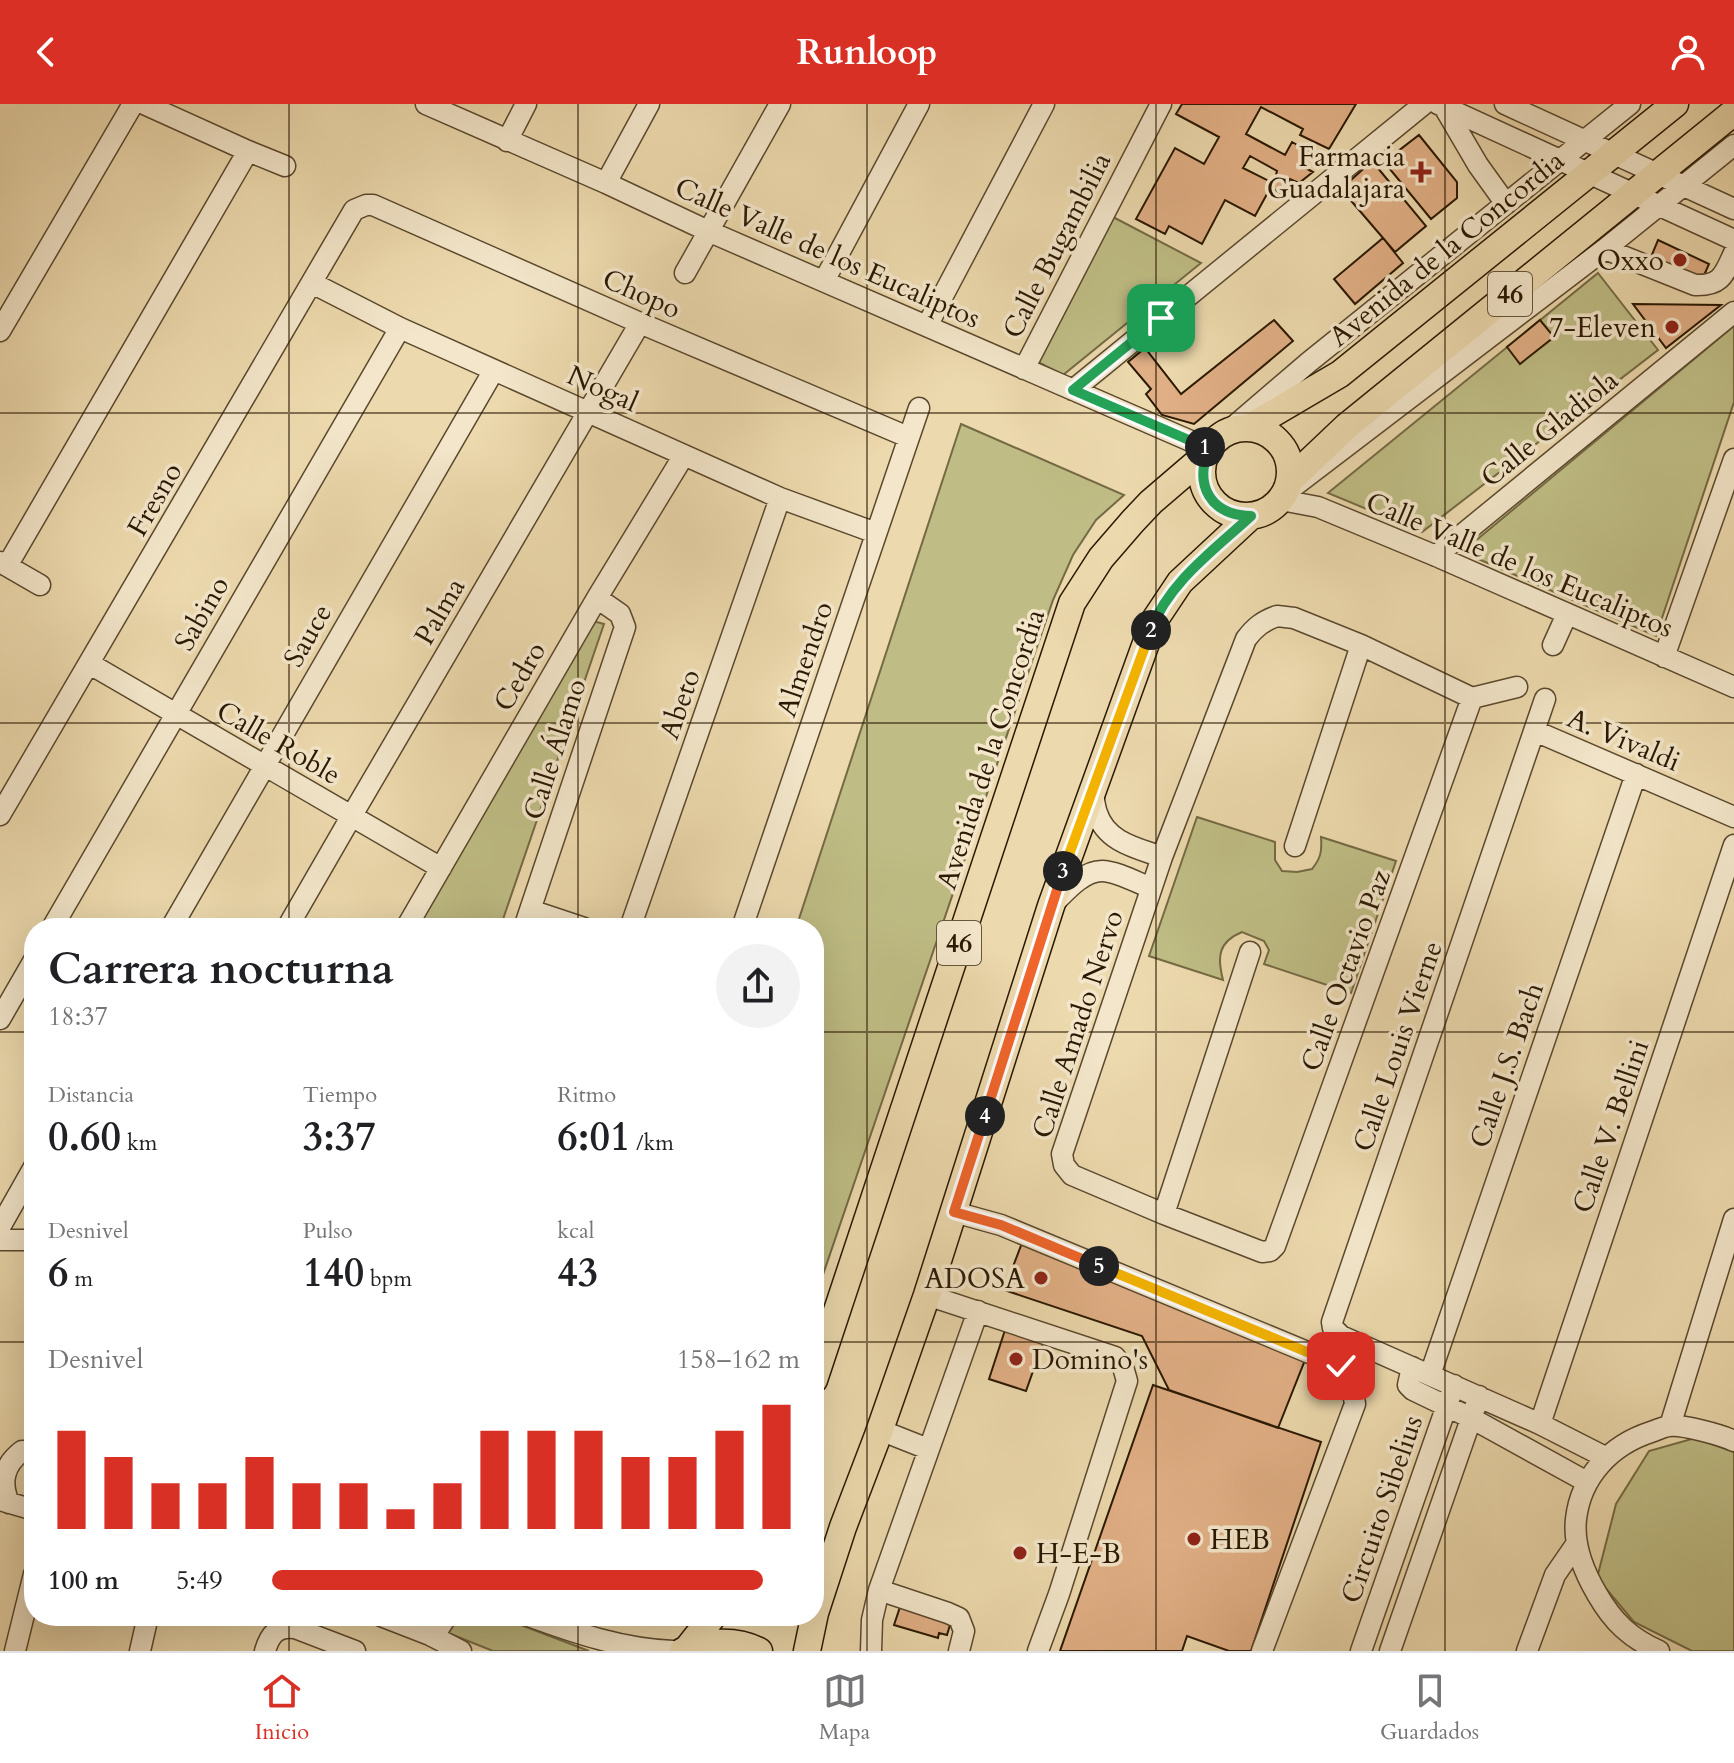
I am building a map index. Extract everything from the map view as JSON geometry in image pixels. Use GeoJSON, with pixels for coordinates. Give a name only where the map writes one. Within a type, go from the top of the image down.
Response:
{"type":"FeatureCollection","features":[{"type":"Feature","properties":{"kind":"main road","name":"Avenida de la Concordia"},"geometry":{"type":"LineString","coordinates":[[824,1350],[1072,603],[1101,558],[1133,521],[1186,470],[1222,441],[1340,374],[1675,104]]}},
{"type":"Feature","properties":{"kind":"main road","name":"46"},"geometry":{"type":"LineString","coordinates":[[824,1585],[927,1295],[1051,906],[1154,621],[1180,582],[1251,516],[1262,513],[1347,426],[1734,112]]}},
{"type":"Feature","properties":{"kind":"main road"},"geometry":{"type":"LineString","coordinates":[[1251,516],[1237,516],[1224,511],[1205,490],[1203,462],[1222,441],[1263,431],[1276,439],[1290,465],[1285,491]]}},
{"type":"Feature","properties":{"kind":"main road"},"geometry":{"type":"LineString","coordinates":[[824,1543],[843,1527]]}},
{"type":"Feature","properties":{"kind":"main road"},"geometry":{"type":"LineString","coordinates":[[681,1650],[704,1626]]}},
{"type":"Feature","properties":{"kind":"main road","name":"46"},"geometry":{"type":"LineString","coordinates":[[807,1651],[812,1626]]}},
{"type":"Feature","properties":{"kind":"main road"},"geometry":{"type":"LineString","coordinates":[[817,1626],[821,1651]]}},
{"type":"Feature","properties":{"kind":"main road"},"geometry":{"type":"LineString","coordinates":[[681,1650],[709,1643],[731,1643],[759,1651]]}},
{"type":"Feature","properties":{"kind":"street"},"geometry":{"type":"LineString","coordinates":[[0,331],[133,104]]}},
{"type":"Feature","properties":{"kind":"street"},"geometry":{"type":"LineString","coordinates":[[144,104],[285,166]]}},
{"type":"Feature","properties":{"kind":"street","name":"Calle Valle de los Eucaliptos"},"geometry":{"type":"LineString","coordinates":[[426,104],[1073,390],[1222,441]]}},
{"type":"Feature","properties":{"kind":"street"},"geometry":{"type":"LineString","coordinates":[[507,141],[526,104]]}},
{"type":"Feature","properties":{"kind":"street"},"geometry":{"type":"LineString","coordinates":[[606,183],[649,104]]}},
{"type":"Feature","properties":{"kind":"street"},"geometry":{"type":"LineString","coordinates":[[685,273],[780,104]]}},
{"type":"Feature","properties":{"kind":"street"},"geometry":{"type":"LineString","coordinates":[[824,281],[919,104]]}},
{"type":"Feature","properties":{"kind":"street"},"geometry":{"type":"LineString","coordinates":[[927,326],[1044,104]]}},
{"type":"Feature","properties":{"kind":"street","name":"Calle Bugambilia"},"geometry":{"type":"LineString","coordinates":[[1024,369],[1161,104]]}},
{"type":"Feature","properties":{"kind":"street","name":"Avenida de la Concordia"},"geometry":{"type":"LineString","coordinates":[[1222,441],[1273,392],[1630,104]]}},
{"type":"Feature","properties":{"kind":"street"},"geometry":{"type":"LineString","coordinates":[[1435,105],[1734,240]]}},
{"type":"Feature","properties":{"kind":"street"},"geometry":{"type":"LineString","coordinates":[[1435,105],[1506,204]]}},
{"type":"Feature","properties":{"kind":"street"},"geometry":{"type":"LineString","coordinates":[[1073,390],[1435,105]]}},
{"type":"Feature","properties":{"kind":"street"},"geometry":{"type":"LineString","coordinates":[[1518,107],[1734,209]]}},
{"type":"Feature","properties":{"kind":"street"},"geometry":{"type":"LineString","coordinates":[[1285,491],[1605,249],[1734,145]]}},
{"type":"Feature","properties":{"kind":"street"},"geometry":{"type":"LineString","coordinates":[[40,585],[3,564],[248,151]]}},
{"type":"Feature","properties":{"kind":"street","name":"Chopo"},"geometry":{"type":"LineString","coordinates":[[354,210],[373,205],[908,437]]}},
{"type":"Feature","properties":{"kind":"street","name":"Fresno"},"geometry":{"type":"LineString","coordinates":[[0,815],[354,210]]}},
{"type":"Feature","properties":{"kind":"street"},"geometry":{"type":"LineString","coordinates":[[1605,249],[1695,285],[1728,286],[1734,253]]}},
{"type":"Feature","properties":{"kind":"street","name":"Nogal"},"geometry":{"type":"LineString","coordinates":[[312,283],[400,328],[780,498],[876,533]]}},
{"type":"Feature","properties":{"kind":"street","name":"Calle Gladiola"},"geometry":{"type":"LineString","coordinates":[[1436,556],[1734,312]]}},
{"type":"Feature","properties":{"kind":"street","name":"Palma"},"geometry":{"type":"LineString","coordinates":[[293,918],[640,323]]}},
{"type":"Feature","properties":{"kind":"street","name":"Sabino"},"geometry":{"type":"LineString","coordinates":[[58,918],[400,328]]}},
{"type":"Feature","properties":{"kind":"street","name":"Sauce"},"geometry":{"type":"LineString","coordinates":[[177,918],[494,370]]}},
{"type":"Feature","properties":{"kind":"street","name":"Almendro"},"geometry":{"type":"LineString","coordinates":[[745,918],[919,408]]}},
{"type":"Feature","properties":{"kind":"street","name":"Cedro"},"geometry":{"type":"LineString","coordinates":[[412,918],[597,598],[684,455]]}},
{"type":"Feature","properties":{"kind":"street"},"geometry":{"type":"LineString","coordinates":[[1664,657],[1734,459]]}},
{"type":"Feature","properties":{"kind":"street","name":"Calle Valle de los Eucaliptos"},"geometry":{"type":"LineString","coordinates":[[1285,491],[1734,687]]}},
{"type":"Feature","properties":{"kind":"street","name":"Abeto"},"geometry":{"type":"LineString","coordinates":[[633,918],[780,498]]}},
{"type":"Feature","properties":{"kind":"street","name":"Calle Álamo"},"geometry":{"type":"LineString","coordinates":[[527,918],[625,627],[620,614],[597,598]]}},
{"type":"Feature","properties":{"kind":"street"},"geometry":{"type":"LineString","coordinates":[[1553,645],[1567,614]]}},
{"type":"Feature","properties":{"kind":"street","name":"Calle Amado Nervo"},"geometry":{"type":"LineString","coordinates":[[1164,1214],[1072,1175],[1064,1165],[1062,1154],[1151,888],[1246,639],[1253,629],[1277,616],[1294,618],[1361,645]]}},
{"type":"Feature","properties":{"kind":"street"},"geometry":{"type":"LineString","coordinates":[[1295,846],[1361,645],[1472,698],[1517,687]]}},
{"type":"Feature","properties":{"kind":"street","name":"Calle Roble"},"geometry":{"type":"LineString","coordinates":[[90,664],[441,868]]}},
{"type":"Feature","properties":{"kind":"street","name":"Calle Octavio Paz"},"geometry":{"type":"LineString","coordinates":[[1164,1214],[1262,1252],[1270,1251],[1275,1246],[1472,698]]}},
{"type":"Feature","properties":{"kind":"street","name":"Calle Louis Vierne"},"geometry":{"type":"LineString","coordinates":[[1545,699],[1332,1322],[1333,1328],[1341,1336],[1479,1396],[1605,1457]]}},
{"type":"Feature","properties":{"kind":"street","name":"A. Vivaldi"},"geometry":{"type":"LineString","coordinates":[[1535,731],[1734,817]]}},
{"type":"Feature","properties":{"kind":"street","name":"Calle J.S. Bach"},"geometry":{"type":"LineString","coordinates":[[1421,1371],[1636,774]]}},
{"type":"Feature","properties":{"kind":"street"},"geometry":{"type":"LineString","coordinates":[[1092,788],[1096,812],[1113,837],[1162,857]]}},
{"type":"Feature","properties":{"kind":"street","name":"Calle V. Bellini"},"geometry":{"type":"LineString","coordinates":[[1540,1424],[1734,845]]}},
{"type":"Feature","properties":{"kind":"street","name":"Calle Amado Nervo"},"geometry":{"type":"LineString","coordinates":[[1051,906],[1072,886],[1102,871],[1151,888]]}},
{"type":"Feature","properties":{"kind":"street"},"geometry":{"type":"LineString","coordinates":[[1164,1214],[1250,952]]}},
{"type":"Feature","properties":{"kind":"street"},"geometry":{"type":"LineString","coordinates":[[0,1019],[24,977]]}},
{"type":"Feature","properties":{"kind":"street"},"geometry":{"type":"LineString","coordinates":[[0,1227],[24,1185]]}},
{"type":"Feature","properties":{"kind":"street"},"geometry":{"type":"LineString","coordinates":[[954,1212],[1001,1225],[1341,1366],[1351,1380],[1355,1404],[1262,1651]]}},
{"type":"Feature","properties":{"kind":"street"},"geometry":{"type":"LineString","coordinates":[[1670,1426],[1734,1219]]}},
{"type":"Feature","properties":{"kind":"street"},"geometry":{"type":"LineString","coordinates":[[0,1240],[24,1240]]}},
{"type":"Feature","properties":{"kind":"street"},"geometry":{"type":"LineString","coordinates":[[927,1295],[1115,1357],[1123,1367],[1127,1381],[1038,1651]]}},
{"type":"Feature","properties":{"kind":"street"},"geometry":{"type":"LineString","coordinates":[[871,1651],[872,1620],[879,1590],[978,1311]]}},
{"type":"Feature","properties":{"kind":"street"},"geometry":{"type":"LineString","coordinates":[[1421,1371],[1408,1385],[1411,1388],[1587,1482]]}},
{"type":"Feature","properties":{"kind":"street","name":"Circuito Sibelius"},"geometry":{"type":"LineString","coordinates":[[1361,1651],[1454,1385]]}},
{"type":"Feature","properties":{"kind":"street","name":"Circuito Sibelius"},"geometry":{"type":"LineString","coordinates":[[1390,1651],[1479,1396]]}},
{"type":"Feature","properties":{"kind":"street"},"geometry":{"type":"LineString","coordinates":[[1654,1650],[1625,1633],[1606,1610],[1585,1572],[1577,1543],[1576,1519],[1587,1482],[1605,1457],[1636,1437],[1670,1426],[1721,1435],[1734,1441]]}},
{"type":"Feature","properties":{"kind":"street"},"geometry":{"type":"LineString","coordinates":[[880,1430],[928,1449]]}},
{"type":"Feature","properties":{"kind":"street"},"geometry":{"type":"LineString","coordinates":[[0,1445],[24,1452]]}},
{"type":"Feature","properties":{"kind":"street"},"geometry":{"type":"LineString","coordinates":[[5,1501],[6,1469],[12,1459],[24,1454]]}},
{"type":"Feature","properties":{"kind":"street"},"geometry":{"type":"LineString","coordinates":[[1527,1651],[1555,1575],[1577,1543]]}},
{"type":"Feature","properties":{"kind":"street"},"geometry":{"type":"LineString","coordinates":[[879,1590],[959,1618],[964,1631],[959,1651]]}},
{"type":"Feature","properties":{"kind":"street"},"geometry":{"type":"LineString","coordinates":[[15,1651],[24,1615]]}},
{"type":"Feature","properties":{"kind":"street"},"geometry":{"type":"LineString","coordinates":[[140,1651],[146,1626]]}},
{"type":"Feature","properties":{"kind":"street"},"geometry":{"type":"LineString","coordinates":[[407,1626],[461,1651]]}},
{"type":"Feature","properties":{"kind":"street"},"geometry":{"type":"LineString","coordinates":[[430,1635],[440,1626]]}},
{"type":"Feature","properties":{"kind":"street"},"geometry":{"type":"LineString","coordinates":[[576,1626],[622,1645],[650,1650],[681,1650]]}},
{"type":"Feature","properties":{"kind":"street"},"geometry":{"type":"LineString","coordinates":[[265,1651],[270,1637],[278,1629],[286,1627],[355,1651]]}},
{"type":"Feature","properties":{"kind":"shaded area"},"geometry":{"type":"Polygon","coordinates":[[[1113,217],[1201,263],[1063,375],[1036,361],[1113,217]]]}},
{"type":"Feature","properties":{"kind":"shaded area"},"geometry":{"type":"Polygon","coordinates":[[[1598,273],[1658,350],[1422,532],[1328,493],[1598,273]]]}},
{"type":"Feature","properties":{"kind":"shaded area"},"geometry":{"type":"Polygon","coordinates":[[[1734,326],[1734,402],[1656,636],[1462,552],[1734,326]]]}},
{"type":"Feature","properties":{"kind":"shaded area"},"geometry":{"type":"Polygon","coordinates":[[[961,424],[1124,495],[1096,520],[1073,555],[1053,600],[824,1272],[824,918],[799,918],[961,424]]]}},
{"type":"Feature","properties":{"kind":"shaded area"},"geometry":{"type":"Polygon","coordinates":[[[589,620],[604,624],[503,918],[418,918],[589,620]]]}},
{"type":"Feature","properties":{"kind":"shaded area"},"geometry":{"type":"Polygon","coordinates":[[[1197,817],[1275,842],[1275,860],[1282,871],[1312,869],[1320,854],[1321,837],[1396,861],[1351,993],[1264,964],[1269,950],[1264,941],[1242,932],[1228,940],[1221,951],[1223,980],[1149,956],[1197,817]]]}},
{"type":"Feature","properties":{"kind":"shaded area"},"geometry":{"type":"Polygon","coordinates":[[[1695,1438],[1734,1452],[1734,1651],[1692,1651],[1634,1622],[1597,1578],[1616,1504],[1649,1451],[1695,1438]]]}},
{"type":"Feature","properties":{"kind":"shaded area"},"geometry":{"type":"Polygon","coordinates":[[[451,1626],[523,1626],[589,1651],[493,1651],[448,1633],[451,1626]]]}},
{"type":"Feature","properties":{"kind":"building"},"geometry":{"type":"Polygon","coordinates":[[[1182,104],[1356,104],[1329,149],[1300,135],[1303,129],[1261,107],[1246,134],[1285,155],[1292,142],[1308,151],[1300,165],[1313,172],[1299,183],[1290,179],[1283,194],[1272,189],[1277,171],[1250,156],[1243,168],[1273,183],[1255,216],[1225,200],[1202,244],[1169,226],[1165,234],[1136,219],[1175,148],[1204,164],[1219,137],[1176,114],[1182,104]]]}},
{"type":"Feature","properties":{"kind":"building","name":"Farmacia Guadalajara"},"geometry":{"type":"Polygon","coordinates":[[[1419,135],[1457,182],[1457,198],[1431,219],[1384,162],[1419,135]]]}},
{"type":"Feature","properties":{"kind":"building"},"geometry":{"type":"Polygon","coordinates":[[[1372,161],[1426,226],[1395,252],[1341,189],[1372,161]]]}},
{"type":"Feature","properties":{"kind":"building"},"geometry":{"type":"Polygon","coordinates":[[[1383,238],[1403,263],[1355,304],[1334,279],[1383,238]]]}},
{"type":"Feature","properties":{"kind":"building","name":"Oxxo"},"geometry":{"type":"Polygon","coordinates":[[[1658,240],[1709,264],[1702,280],[1651,257],[1658,240]]]}},
{"type":"Feature","properties":{"kind":"building","name":"7-Eleven"},"geometry":{"type":"Polygon","coordinates":[[[1633,304],[1721,305],[1666,348],[1633,304]]]}},
{"type":"Feature","properties":{"kind":"building"},"geometry":{"type":"Polygon","coordinates":[[[1274,320],[1293,341],[1194,424],[1162,415],[1146,394],[1151,389],[1128,362],[1145,348],[1181,394],[1274,320]]]}},
{"type":"Feature","properties":{"kind":"building"},"geometry":{"type":"Polygon","coordinates":[[[1540,320],[1554,337],[1520,364],[1507,347],[1540,320]]]}},
{"type":"Feature","properties":{"kind":"building"},"geometry":{"type":"Polygon","coordinates":[[[1022,1243],[1305,1360],[1278,1428],[1169,1390],[1142,1336],[1004,1290],[1022,1243]]]}},
{"type":"Feature","properties":{"kind":"building","name":"Domino's"},"geometry":{"type":"Polygon","coordinates":[[[1006,1327],[1044,1340],[1026,1391],[989,1379],[1006,1327]]]}},
{"type":"Feature","properties":{"kind":"building","name":"HEB"},"geometry":{"type":"Polygon","coordinates":[[[1153,1385],[1321,1442],[1251,1651],[1229,1651],[1187,1636],[1182,1651],[1060,1651],[1153,1385]]]}},
{"type":"Feature","properties":{"kind":"building"},"geometry":{"type":"Polygon","coordinates":[[[902,1601],[952,1618],[947,1635],[939,1633],[938,1638],[894,1625],[902,1601]]]}},
{"type":"Feature","properties":{"kind":"place","name":"Farmacia Guadalajara"},"geometry":{"type":"Point","coordinates":[1421,172]}},
{"type":"Feature","properties":{"kind":"place","name":"Oxxo"},"geometry":{"type":"Point","coordinates":[1680,260]}},
{"type":"Feature","properties":{"kind":"place","name":"7-Eleven"},"geometry":{"type":"Point","coordinates":[1672,327]}},
{"type":"Feature","properties":{"kind":"place","name":"ADOSA"},"geometry":{"type":"Point","coordinates":[1041,1278]}},
{"type":"Feature","properties":{"kind":"place","name":"Domino's"},"geometry":{"type":"Point","coordinates":[1016,1359]}},
{"type":"Feature","properties":{"kind":"place","name":"HEB"},"geometry":{"type":"Point","coordinates":[1194,1539]}},
{"type":"Feature","properties":{"kind":"place","name":"H-E-B"},"geometry":{"type":"Point","coordinates":[1020,1553]}},
{"type":"Feature","properties":{"kind":"route"},"geometry":{"type":"LineString","coordinates":[[1161,318],[1073,390],[1209,449],[1203,462],[1205,490],[1224,511],[1237,516],[1251,516],[1180,582],[1154,621],[1051,906],[954,1212],[1001,1225],[1341,1366]]}}]}
